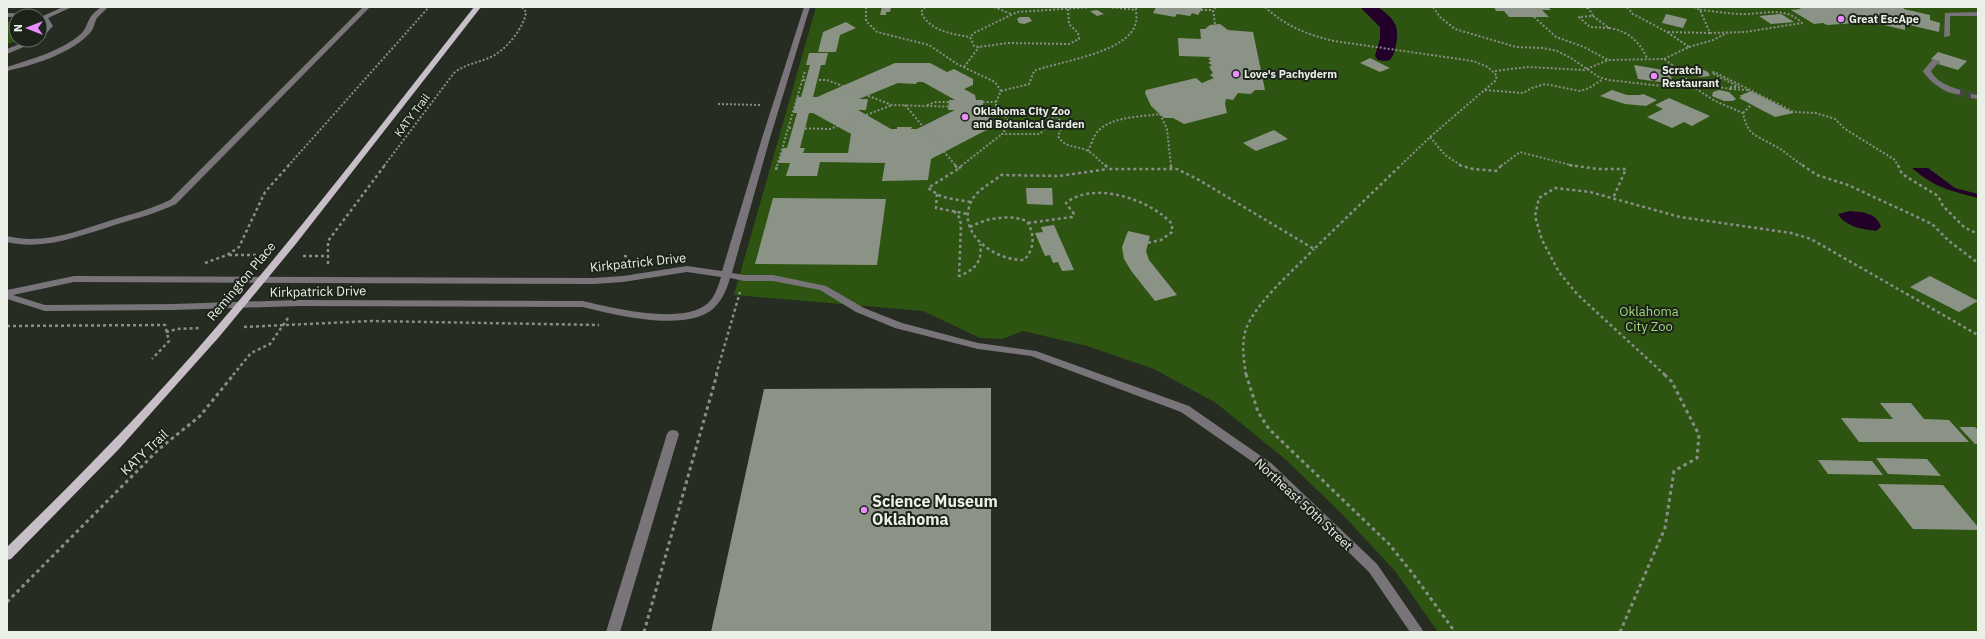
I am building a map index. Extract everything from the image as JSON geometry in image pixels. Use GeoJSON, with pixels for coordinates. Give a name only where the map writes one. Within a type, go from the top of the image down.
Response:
{"type":"FeatureCollection","features":[{"type":"Feature","properties":{"kind":"main road","name":"Remington Place"},"geometry":{"type":"LineString","coordinates":[[7,555],[93,470],[177,379],[240,305],[478,7]]}},
{"type":"Feature","properties":{"kind":"street"},"geometry":{"type":"LineString","coordinates":[[48,16],[69,7]]}},
{"type":"Feature","properties":{"kind":"street"},"geometry":{"type":"LineString","coordinates":[[7,69],[49,54],[77,40],[90,30],[93,25],[94,17],[105,7]]}},
{"type":"Feature","properties":{"kind":"street"},"geometry":{"type":"LineString","coordinates":[[7,239],[35,242],[62,237],[143,214],[173,202],[367,7]]}},
{"type":"Feature","properties":{"kind":"street"},"geometry":{"type":"LineString","coordinates":[[724,275],[807,7]]}},
{"type":"Feature","properties":{"kind":"street"},"geometry":{"type":"LineString","coordinates":[[1946,36],[1948,14],[1978,14]]}},
{"type":"Feature","properties":{"kind":"street"},"geometry":{"type":"LineString","coordinates":[[7,52],[17,48]]}},
{"type":"Feature","properties":{"kind":"street"},"geometry":{"type":"LineString","coordinates":[[1936,61],[1927,71],[1929,76],[1957,92]]}},
{"type":"Feature","properties":{"kind":"street","name":"Kirkpatrick Drive"},"geometry":{"type":"LineString","coordinates":[[7,293],[74,279],[594,280],[623,279],[667,271],[688,269],[724,275],[722,289],[708,308],[690,315],[662,317],[624,314],[583,304],[299,303],[45,308],[7,296]]}},
{"type":"Feature","properties":{"kind":"street","name":"Northeast 50th Street"},"geometry":{"type":"LineString","coordinates":[[724,275],[744,278],[773,278],[823,288],[860,310],[899,326],[978,346],[1032,353],[1185,409],[1267,466],[1373,568],[1417,632]]}},
{"type":"Feature","properties":{"kind":"street"},"geometry":{"type":"LineString","coordinates":[[613,632],[673,434]]}},
{"type":"Feature","properties":{"kind":"path"},"geometry":{"type":"LineString","coordinates":[[200,263],[214,261],[239,247],[265,192],[429,7]]}},
{"type":"Feature","properties":{"kind":"path","name":"KATY Trail"},"geometry":{"type":"LineString","coordinates":[[314,256],[328,256],[328,241],[454,73],[464,66],[491,57],[500,51],[525,19],[526,12],[522,7]]}},
{"type":"Feature","properties":{"kind":"path"},"geometry":{"type":"LineString","coordinates":[[866,7],[866,21],[877,32],[918,41],[929,45],[946,57],[995,82],[1002,94],[996,102],[996,108]]}},
{"type":"Feature","properties":{"kind":"path"},"geometry":{"type":"LineString","coordinates":[[925,7],[922,10],[921,15],[933,26],[970,37],[974,46],[979,47],[1008,42],[1069,44],[1076,42],[1079,40],[1079,36],[1069,24],[1068,9]]}},
{"type":"Feature","properties":{"kind":"path"},"geometry":{"type":"LineString","coordinates":[[994,7],[1012,14]]}},
{"type":"Feature","properties":{"kind":"path"},"geometry":{"type":"LineString","coordinates":[[970,37],[974,33],[1012,14],[1027,11],[1093,7]]}},
{"type":"Feature","properties":{"kind":"path"},"geometry":{"type":"LineString","coordinates":[[1001,91],[1029,84],[1034,71],[1046,66],[1075,59],[1118,44],[1128,36],[1133,29],[1136,8],[1108,7]]}},
{"type":"Feature","properties":{"kind":"path"},"geometry":{"type":"LineString","coordinates":[[1201,10],[1213,10],[1216,7]]}},
{"type":"Feature","properties":{"kind":"path"},"geometry":{"type":"LineString","coordinates":[[1265,7],[1283,23],[1306,33],[1326,39],[1353,44],[1477,61],[1494,71],[1497,78],[1430,137],[1314,249],[1276,289],[1253,317],[1246,330],[1243,340],[1244,356],[1253,405],[1262,420],[1272,432],[1326,481],[1407,565],[1455,632]]}},
{"type":"Feature","properties":{"kind":"path"},"geometry":{"type":"LineString","coordinates":[[1433,7],[1440,17],[1455,29],[1516,47],[1551,50],[1566,55],[1603,79],[1662,86],[1714,86],[1749,90]]}},
{"type":"Feature","properties":{"kind":"path"},"geometry":{"type":"LineString","coordinates":[[1582,7],[1588,8],[1598,21],[1609,28],[1639,41],[1647,58]]}},
{"type":"Feature","properties":{"kind":"path"},"geometry":{"type":"LineString","coordinates":[[1627,7],[1632,14],[1667,32],[1689,47]]}},
{"type":"Feature","properties":{"kind":"path"},"geometry":{"type":"LineString","coordinates":[[1667,32],[1727,33],[1770,27],[1794,26],[1802,23],[1798,17],[1782,11],[1745,14],[1700,10],[1694,7]]}},
{"type":"Feature","properties":{"kind":"path"},"geometry":{"type":"LineString","coordinates":[[1213,10],[1215,24]]}},
{"type":"Feature","properties":{"kind":"path"},"geometry":{"type":"LineString","coordinates":[[1700,10],[1703,20],[1710,33]]}},
{"type":"Feature","properties":{"kind":"path"},"geometry":{"type":"LineString","coordinates":[[1594,16],[1579,17],[1590,27],[1609,28]]}},
{"type":"Feature","properties":{"kind":"path"},"geometry":{"type":"LineString","coordinates":[[1534,17],[1556,37],[1584,47],[1608,60]]}},
{"type":"Feature","properties":{"kind":"path"},"geometry":{"type":"LineString","coordinates":[[1494,71],[1528,67],[1588,69],[1608,60],[1647,58],[1664,59],[1689,47],[1713,40],[1727,33]]}},
{"type":"Feature","properties":{"kind":"path"},"geometry":{"type":"LineString","coordinates":[[964,67],[979,47]]}},
{"type":"Feature","properties":{"kind":"path"},"geometry":{"type":"LineString","coordinates":[[1664,59],[1678,69],[1692,86],[1715,101],[1743,113]]}},
{"type":"Feature","properties":{"kind":"path"},"geometry":{"type":"LineString","coordinates":[[1730,89],[1729,87],[1739,87],[1712,73],[1714,72],[1794,112],[1816,113],[1835,119],[1845,129],[1862,138],[1895,160],[1902,174],[1938,196],[1943,206],[1966,228],[1978,234]]}},
{"type":"Feature","properties":{"kind":"path"},"geometry":{"type":"LineString","coordinates":[[1485,90],[1523,93],[1531,86],[1542,84],[1582,91],[1603,79]]}},
{"type":"Feature","properties":{"kind":"path"},"geometry":{"type":"LineString","coordinates":[[803,80],[827,80],[892,105],[996,108],[1002,112],[1008,120],[1006,129],[1002,134],[958,169],[928,188],[936,194],[946,198],[970,202]]}},
{"type":"Feature","properties":{"kind":"path"},"geometry":{"type":"LineString","coordinates":[[926,105],[936,102],[996,102]]}},
{"type":"Feature","properties":{"kind":"path"},"geometry":{"type":"LineString","coordinates":[[718,104],[796,105]]}},
{"type":"Feature","properties":{"kind":"path"},"geometry":{"type":"LineString","coordinates":[[775,173],[789,128],[830,129],[892,105]]}},
{"type":"Feature","properties":{"kind":"path"},"geometry":{"type":"LineString","coordinates":[[905,105],[958,169]]}},
{"type":"Feature","properties":{"kind":"path"},"geometry":{"type":"LineString","coordinates":[[1743,113],[1750,105]]}},
{"type":"Feature","properties":{"kind":"path"},"geometry":{"type":"LineString","coordinates":[[1743,113],[1746,127],[1754,136],[1774,145],[1784,154],[1817,175],[1848,185],[1932,224],[1953,245],[1978,263]]}},
{"type":"Feature","properties":{"kind":"path"},"geometry":{"type":"LineString","coordinates":[[1088,151],[1096,132],[1108,125],[1128,119],[1160,114],[1167,129],[1171,168]]}},
{"type":"Feature","properties":{"kind":"path"},"geometry":{"type":"LineString","coordinates":[[1002,134],[1040,134],[1046,127],[1048,119],[1055,117],[1063,124],[1058,136],[1061,142],[1068,146],[1088,151],[1109,169]]}},
{"type":"Feature","properties":{"kind":"path"},"geometry":{"type":"LineString","coordinates":[[1430,137],[1446,158],[1467,169],[1496,170],[1507,160],[1520,152],[1572,166],[1598,169],[1626,169],[1612,198]]}},
{"type":"Feature","properties":{"kind":"path"},"geometry":{"type":"LineString","coordinates":[[970,227],[978,221],[1023,218],[1028,223],[1033,233],[1032,250],[1024,260],[1012,262],[1006,260],[975,239],[970,227],[968,214],[970,202],[1002,175],[1059,176],[1109,169],[1171,168],[1178,169],[1199,180],[1314,249]]}},
{"type":"Feature","properties":{"kind":"path"},"geometry":{"type":"LineString","coordinates":[[1620,632],[1665,528],[1674,470],[1697,458],[1699,435],[1672,382],[1577,294],[1559,272],[1542,240],[1535,216],[1539,198],[1555,188],[1590,192],[1680,216],[1791,233],[1811,239],[1978,334]]}},
{"type":"Feature","properties":{"kind":"path"},"geometry":{"type":"LineString","coordinates":[[1028,223],[1072,217],[1074,214],[1067,205],[1069,199],[1106,192],[1119,194],[1148,206],[1164,215],[1172,224],[1172,232],[1170,235],[1157,242],[1147,243]]}},
{"type":"Feature","properties":{"kind":"path"},"geometry":{"type":"LineString","coordinates":[[936,194],[936,208],[968,214]]}},
{"type":"Feature","properties":{"kind":"path"},"geometry":{"type":"LineString","coordinates":[[954,211],[959,217],[961,224],[959,276],[967,274],[979,264],[982,252],[980,243]]}},
{"type":"Feature","properties":{"kind":"path"},"geometry":{"type":"LineString","coordinates":[[227,255],[234,255]]}},
{"type":"Feature","properties":{"kind":"path"},"geometry":{"type":"LineString","coordinates":[[624,256],[629,257]]}},
{"type":"Feature","properties":{"kind":"path"},"geometry":{"type":"LineString","coordinates":[[644,632],[744,278]]}},
{"type":"Feature","properties":{"kind":"path","name":"KATY Trail"},"geometry":{"type":"LineString","coordinates":[[7,602],[159,449],[200,416],[250,353],[270,344],[290,316]]}},
{"type":"Feature","properties":{"kind":"path"},"geometry":{"type":"LineString","coordinates":[[270,326],[364,322],[595,325]]}},
{"type":"Feature","properties":{"kind":"path"},"geometry":{"type":"LineString","coordinates":[[7,326],[165,325],[169,341],[152,359]]}},
{"type":"Feature","properties":{"kind":"path"},"geometry":{"type":"LineString","coordinates":[[166,332],[177,328]]}},
{"type":"Feature","properties":{"kind":"green space","name":"Oklahoma City Zoo"},"geometry":{"type":"Polygon","coordinates":[[[816,7],[1978,7],[1978,632],[1438,632],[1395,571],[1341,513],[1285,459],[1216,403],[1154,369],[1087,346],[1023,331],[1002,339],[980,338],[923,311],[734,295],[816,7]]]}},
{"type":"Feature","properties":{"kind":"green space"},"geometry":{"type":"Polygon","coordinates":[[[7,22],[8,22],[8,44],[7,22]]]}},
{"type":"Feature","properties":{"kind":"shaded area"},"geometry":{"type":"Polygon","coordinates":[[[1912,168],[1928,168],[1955,188],[1978,194],[1978,198],[1943,188],[1920,175],[1912,168]]]}},
{"type":"Feature","properties":{"kind":"shaded area"},"geometry":{"type":"Polygon","coordinates":[[[1850,211],[1873,216],[1879,222],[1881,227],[1876,231],[1850,225],[1838,214],[1850,211]]]}},
{"type":"Feature","properties":{"kind":"building"},"geometry":{"type":"Polygon","coordinates":[[[882,7],[891,7],[890,12],[886,12],[886,15],[880,15],[882,7]]]}},
{"type":"Feature","properties":{"kind":"building"},"geometry":{"type":"Polygon","coordinates":[[[1156,7],[1203,7],[1198,15],[1192,13],[1190,16],[1177,14],[1175,17],[1153,13],[1156,7]]]}},
{"type":"Feature","properties":{"kind":"building"},"geometry":{"type":"Polygon","coordinates":[[[1494,7],[1548,7],[1551,10],[1542,10],[1549,17],[1509,17],[1504,11],[1496,11],[1494,7]]]}},
{"type":"Feature","properties":{"kind":"building","name":"Great EscApe"},"geometry":{"type":"Polygon","coordinates":[[[1797,7],[1904,7],[1904,9],[1930,15],[1930,20],[1940,23],[1939,32],[1905,24],[1905,30],[1871,22],[1827,25],[1823,23],[1814,24],[1791,10],[1801,9],[1797,7]]]}},
{"type":"Feature","properties":{"kind":"building"},"geometry":{"type":"Polygon","coordinates":[[[1097,10],[1104,14],[1097,16],[1090,11],[1097,10]]]}},
{"type":"Feature","properties":{"kind":"building"},"geometry":{"type":"Polygon","coordinates":[[[1666,14],[1687,19],[1683,28],[1662,23],[1666,14]]]}},
{"type":"Feature","properties":{"kind":"building"},"geometry":{"type":"Polygon","coordinates":[[[1781,14],[1794,22],[1771,24],[1759,16],[1781,14]]]}},
{"type":"Feature","properties":{"kind":"building"},"geometry":{"type":"Polygon","coordinates":[[[1020,17],[1029,17],[1032,21],[1024,24],[1019,23],[1017,19],[1020,17]]]}},
{"type":"Feature","properties":{"kind":"building"},"geometry":{"type":"Polygon","coordinates":[[[846,22],[856,28],[840,35],[836,52],[818,52],[823,32],[846,22]]]}},
{"type":"Feature","properties":{"kind":"building","name":"Love's Pachyderm"},"geometry":{"type":"Polygon","coordinates":[[[1220,24],[1228,30],[1253,32],[1265,90],[1255,90],[1251,94],[1238,93],[1233,100],[1226,99],[1225,104],[1227,113],[1184,124],[1173,118],[1164,118],[1151,106],[1145,93],[1146,90],[1196,78],[1202,83],[1214,78],[1210,75],[1213,73],[1209,67],[1212,65],[1208,63],[1211,61],[1208,59],[1211,57],[1179,56],[1178,38],[1201,39],[1200,29],[1205,29],[1210,25],[1220,24]]]}},
{"type":"Feature","properties":{"kind":"building"},"geometry":{"type":"Polygon","coordinates":[[[1938,52],[1967,61],[1958,70],[1938,64],[1940,62],[1931,59],[1938,52]]]}},
{"type":"Feature","properties":{"kind":"building"},"geometry":{"type":"Polygon","coordinates":[[[809,53],[828,53],[825,65],[821,65],[813,97],[817,97],[895,63],[930,63],[947,72],[954,69],[973,79],[973,85],[964,89],[975,95],[976,100],[983,100],[983,110],[974,110],[994,120],[994,126],[931,159],[928,180],[882,181],[885,163],[820,162],[817,176],[786,176],[790,163],[778,163],[783,148],[787,148],[797,113],[793,113],[797,97],[801,97],[810,65],[806,65],[809,53]],[[917,82],[916,84],[898,83],[859,99],[868,99],[866,110],[858,110],[891,129],[897,129],[897,127],[912,127],[911,129],[917,129],[955,110],[948,110],[949,100],[955,100],[923,82],[917,82]],[[809,113],[800,148],[805,148],[803,153],[848,153],[851,134],[813,113],[809,113]]]}},
{"type":"Feature","properties":{"kind":"building"},"geometry":{"type":"Polygon","coordinates":[[[1370,58],[1390,68],[1380,72],[1360,63],[1370,58]]]}},
{"type":"Feature","properties":{"kind":"building","name":"Scratch Restaurant"},"geometry":{"type":"Polygon","coordinates":[[[1634,65],[1669,71],[1673,82],[1668,83],[1638,79],[1634,65]]]}},
{"type":"Feature","properties":{"kind":"building"},"geometry":{"type":"Polygon","coordinates":[[[1697,67],[1708,72],[1710,76],[1701,77],[1692,75],[1688,71],[1689,68],[1697,67]]]}},
{"type":"Feature","properties":{"kind":"building"},"geometry":{"type":"Polygon","coordinates":[[[1612,90],[1627,95],[1643,94],[1657,100],[1646,106],[1625,104],[1600,96],[1612,90]]]}},
{"type":"Feature","properties":{"kind":"building"},"geometry":{"type":"Polygon","coordinates":[[[1719,90],[1729,92],[1736,99],[1733,101],[1724,101],[1712,96],[1713,92],[1719,90]]]}},
{"type":"Feature","properties":{"kind":"building"},"geometry":{"type":"Polygon","coordinates":[[[1751,91],[1794,113],[1775,117],[1739,98],[1742,97],[1739,96],[1751,91]]]}},
{"type":"Feature","properties":{"kind":"building"},"geometry":{"type":"Polygon","coordinates":[[[1669,98],[1710,116],[1692,126],[1684,122],[1672,128],[1647,117],[1663,109],[1655,105],[1669,98]]]}},
{"type":"Feature","properties":{"kind":"building"},"geometry":{"type":"Polygon","coordinates":[[[1274,130],[1288,139],[1256,151],[1243,143],[1274,130]]]}},
{"type":"Feature","properties":{"kind":"building"},"geometry":{"type":"Polygon","coordinates":[[[1026,188],[1052,188],[1053,205],[1027,204],[1026,188]]]}},
{"type":"Feature","properties":{"kind":"building"},"geometry":{"type":"Polygon","coordinates":[[[773,198],[886,199],[877,265],[755,264],[773,198]]]}},
{"type":"Feature","properties":{"kind":"building"},"geometry":{"type":"Polygon","coordinates":[[[1054,225],[1074,270],[1062,271],[1058,262],[1053,263],[1050,255],[1045,256],[1035,233],[1043,232],[1041,227],[1054,225]]]}},
{"type":"Feature","properties":{"kind":"building"},"geometry":{"type":"Polygon","coordinates":[[[1128,231],[1150,236],[1146,251],[1149,260],[1177,295],[1155,301],[1132,272],[1124,259],[1122,247],[1128,231]]]}},
{"type":"Feature","properties":{"kind":"building"},"geometry":{"type":"Polygon","coordinates":[[[1930,276],[1978,301],[1959,312],[1910,287],[1930,276]]]}},
{"type":"Feature","properties":{"kind":"building","name":"Science Museum Oklahoma"},"geometry":{"type":"Polygon","coordinates":[[[991,388],[991,632],[711,632],[764,389],[991,388]]]}},
{"type":"Feature","properties":{"kind":"building"},"geometry":{"type":"Polygon","coordinates":[[[1880,403],[1911,403],[1924,419],[1949,420],[1969,442],[1859,442],[1841,418],[1893,419],[1880,403]]]}},
{"type":"Feature","properties":{"kind":"building"},"geometry":{"type":"Polygon","coordinates":[[[1959,427],[1975,427],[1978,430],[1978,444],[1975,444],[1959,427]]]}},
{"type":"Feature","properties":{"kind":"building"},"geometry":{"type":"Polygon","coordinates":[[[1876,458],[1927,459],[1941,476],[1888,474],[1876,458]]]}},
{"type":"Feature","properties":{"kind":"building"},"geometry":{"type":"Polygon","coordinates":[[[1818,460],[1872,461],[1883,475],[1828,474],[1818,460]]]}},
{"type":"Feature","properties":{"kind":"building"},"geometry":{"type":"Polygon","coordinates":[[[1878,484],[1943,485],[1978,527],[1978,530],[1913,529],[1878,484]]]}},
{"type":"Feature","properties":{"kind":"waterway"},"geometry":{"type":"LineString","coordinates":[[1368,7],[1382,19],[1388,27],[1389,32],[1384,56]]}},
{"type":"Feature","properties":{"kind":"tunnel"},"geometry":{"type":"LineString","coordinates":[[1957,92],[1974,96]]}},
{"type":"Feature","properties":{"kind":"place","name":"Great EscApe"},"geometry":{"type":"Point","coordinates":[1841,19]}},
{"type":"Feature","properties":{"kind":"place","name":"Love's Pachyderm"},"geometry":{"type":"Point","coordinates":[1236,74]}},
{"type":"Feature","properties":{"kind":"place","name":"Scratch Restaurant"},"geometry":{"type":"Point","coordinates":[1654,76]}},
{"type":"Feature","properties":{"kind":"place","name":"Oklahoma City Zoo and Botanical Garden"},"geometry":{"type":"Point","coordinates":[965,117]}},
{"type":"Feature","properties":{"kind":"place","name":"Science Museum Oklahoma"},"geometry":{"type":"Point","coordinates":[864,510]}}]}
